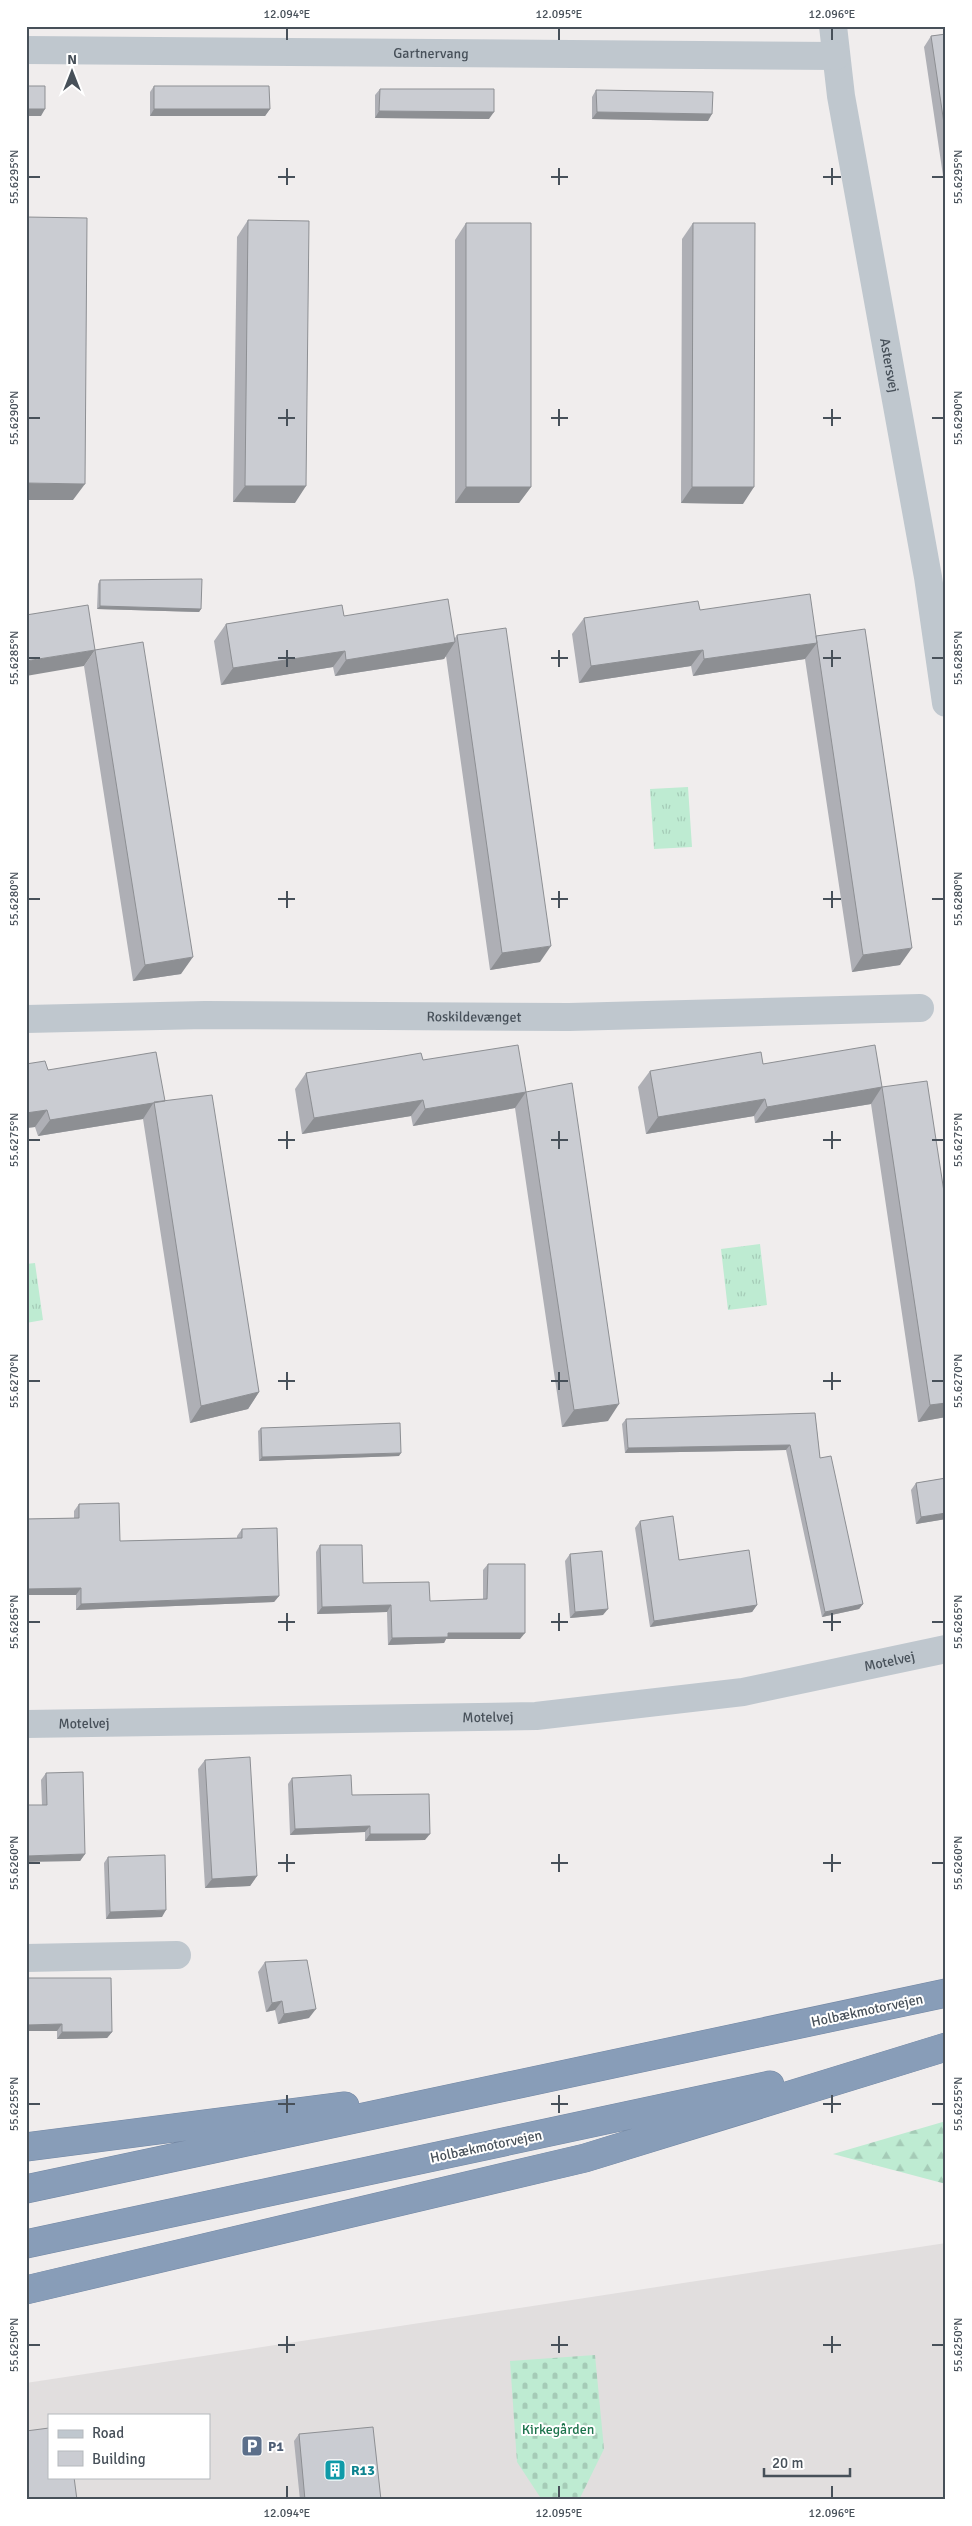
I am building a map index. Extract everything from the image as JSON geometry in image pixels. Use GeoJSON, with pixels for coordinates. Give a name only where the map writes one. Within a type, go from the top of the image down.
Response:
{"type":"FeatureCollection","features":[{"type":"Feature","properties":{"kind":"highway","name":"Holbækmotorvejen"},"geometry":{"type":"LineString","coordinates":[[26,2189],[540,2082],[946,1993]]}},
{"type":"Feature","properties":{"kind":"highway","name":"Holbækmotorvejen"},"geometry":{"type":"LineString","coordinates":[[26,2244],[946,2047]]}},
{"type":"Feature","properties":{"kind":"highway"},"geometry":{"type":"LineString","coordinates":[[26,2290],[585,2158],[946,2047]]}},
{"type":"Feature","properties":{"kind":"highway"},"geometry":{"type":"LineString","coordinates":[[26,2146],[540,2082]]}},
{"type":"Feature","properties":{"kind":"street","name":"Astersvej"},"geometry":{"type":"LineString","coordinates":[[833,26],[840,96],[928,576],[946,703]]}},
{"type":"Feature","properties":{"kind":"street","name":"Gartnervang"},"geometry":{"type":"LineString","coordinates":[[26,50],[836,56]]}},
{"type":"Feature","properties":{"kind":"street","name":"Roskildevænget"},"geometry":{"type":"LineString","coordinates":[[26,1019],[205,1016],[569,1017],[920,1008]]}},
{"type":"Feature","properties":{"kind":"street","name":"Motelvej"},"geometry":{"type":"LineString","coordinates":[[26,1724],[536,1716],[743,1692],[946,1649]]}},
{"type":"Feature","properties":{"kind":"street"},"geometry":{"type":"LineString","coordinates":[[26,1958],[177,1955]]}},
{"type":"Feature","properties":{"kind":"shaded area"},"geometry":{"type":"Polygon","coordinates":[[[946,2243],[946,2500],[26,2500],[26,2383],[946,2243]]]}},
{"type":"Feature","properties":{"kind":"green space"},"geometry":{"type":"Polygon","coordinates":[[[688,787],[692,847],[654,849],[650,789],[688,787]]]}},
{"type":"Feature","properties":{"kind":"green space"},"geometry":{"type":"Polygon","coordinates":[[[760,1244],[767,1305],[728,1310],[721,1249],[760,1244]]]}},
{"type":"Feature","properties":{"kind":"green space"},"geometry":{"type":"Polygon","coordinates":[[[35,1263],[43,1320],[26,1323],[26,1264],[35,1263]]]}},
{"type":"Feature","properties":{"kind":"green space"},"geometry":{"type":"Polygon","coordinates":[[[946,2121],[946,2184],[833,2154],[946,2121]]]}},
{"type":"Feature","properties":{"kind":"green space","name":"Kirkegården"},"geometry":{"type":"Polygon","coordinates":[[[595,2355],[604,2449],[579,2500],[542,2500],[517,2462],[510,2361],[595,2355]]]}},
{"type":"Feature","properties":{"kind":"building"},"geometry":{"type":"Polygon","coordinates":[[[946,34],[946,137],[931,36],[946,34]]]}},
{"type":"Feature","properties":{"kind":"building"},"geometry":{"type":"Polygon","coordinates":[[[26,86],[45,86],[45,109],[26,109],[26,86]]]}},
{"type":"Feature","properties":{"kind":"building"},"geometry":{"type":"Polygon","coordinates":[[[154,86],[269,86],[270,109],[154,109],[154,86]]]}},
{"type":"Feature","properties":{"kind":"building"},"geometry":{"type":"Polygon","coordinates":[[[380,89],[494,89],[494,112],[379,111],[380,89]]]}},
{"type":"Feature","properties":{"kind":"building"},"geometry":{"type":"Polygon","coordinates":[[[596,90],[713,92],[712,114],[597,112],[596,90]]]}},
{"type":"Feature","properties":{"kind":"building"},"geometry":{"type":"Polygon","coordinates":[[[26,217],[87,218],[85,484],[26,483],[26,217]]]}},
{"type":"Feature","properties":{"kind":"building"},"geometry":{"type":"Polygon","coordinates":[[[248,220],[309,221],[306,486],[245,486],[248,220]]]}},
{"type":"Feature","properties":{"kind":"building"},"geometry":{"type":"Polygon","coordinates":[[[466,223],[531,223],[531,487],[466,487],[466,223]]]}},
{"type":"Feature","properties":{"kind":"building"},"geometry":{"type":"Polygon","coordinates":[[[693,223],[755,223],[754,487],[692,487],[693,223]]]}},
{"type":"Feature","properties":{"kind":"building"},"geometry":{"type":"Polygon","coordinates":[[[202,579],[201,609],[100,606],[100,580],[202,579]]]}},
{"type":"Feature","properties":{"kind":"building"},"geometry":{"type":"Polygon","coordinates":[[[810,594],[817,643],[704,659],[703,650],[591,666],[584,618],[698,601],[700,610],[810,594]]]}},
{"type":"Feature","properties":{"kind":"building"},"geometry":{"type":"Polygon","coordinates":[[[448,599],[455,642],[346,660],[345,651],[233,668],[226,624],[342,605],[344,616],[448,599]]]}},
{"type":"Feature","properties":{"kind":"building"},"geometry":{"type":"Polygon","coordinates":[[[88,605],[95,650],[26,661],[26,615],[88,605]]]}},
{"type":"Feature","properties":{"kind":"building"},"geometry":{"type":"Polygon","coordinates":[[[506,628],[551,946],[502,953],[457,635],[506,628]]]}},
{"type":"Feature","properties":{"kind":"building"},"geometry":{"type":"Polygon","coordinates":[[[865,629],[912,948],[863,955],[816,636],[865,629]]]}},
{"type":"Feature","properties":{"kind":"building"},"geometry":{"type":"Polygon","coordinates":[[[143,642],[193,957],[145,965],[95,650],[143,642]]]}},
{"type":"Feature","properties":{"kind":"building"},"geometry":{"type":"Polygon","coordinates":[[[518,1045],[526,1092],[425,1109],[423,1100],[314,1118],[306,1073],[421,1053],[423,1060],[518,1045]]]}},
{"type":"Feature","properties":{"kind":"building"},"geometry":{"type":"Polygon","coordinates":[[[875,1045],[882,1087],[767,1107],[765,1099],[658,1117],[650,1071],[761,1052],[763,1064],[875,1045]]]}},
{"type":"Feature","properties":{"kind":"building"},"geometry":{"type":"Polygon","coordinates":[[[156,1052],[165,1101],[50,1120],[47,1110],[26,1113],[26,1064],[45,1061],[48,1070],[156,1052]]]}},
{"type":"Feature","properties":{"kind":"building"},"geometry":{"type":"Polygon","coordinates":[[[927,1081],[946,1205],[946,1403],[930,1405],[882,1087],[927,1081]]]}},
{"type":"Feature","properties":{"kind":"building"},"geometry":{"type":"Polygon","coordinates":[[[572,1083],[619,1404],[574,1410],[526,1092],[572,1083]]]}},
{"type":"Feature","properties":{"kind":"building"},"geometry":{"type":"Polygon","coordinates":[[[212,1095],[259,1392],[201,1406],[154,1102],[212,1095]]]}},
{"type":"Feature","properties":{"kind":"building"},"geometry":{"type":"Polygon","coordinates":[[[815,1413],[820,1458],[831,1456],[863,1604],[825,1612],[790,1445],[628,1448],[626,1419],[815,1413]]]}},
{"type":"Feature","properties":{"kind":"building"},"geometry":{"type":"Polygon","coordinates":[[[400,1423],[401,1453],[262,1457],[261,1428],[400,1423]]]}},
{"type":"Feature","properties":{"kind":"building"},"geometry":{"type":"Polygon","coordinates":[[[946,1478],[946,1513],[921,1517],[916,1483],[946,1478]]]}},
{"type":"Feature","properties":{"kind":"building"},"geometry":{"type":"Polygon","coordinates":[[[119,1503],[120,1541],[242,1538],[242,1529],[277,1528],[279,1596],[81,1604],[81,1588],[26,1589],[26,1519],[79,1518],[79,1504],[119,1503]]]}},
{"type":"Feature","properties":{"kind":"building"},"geometry":{"type":"Polygon","coordinates":[[[673,1516],[679,1560],[749,1550],[757,1605],[654,1621],[640,1521],[673,1516]]]}},
{"type":"Feature","properties":{"kind":"building"},"geometry":{"type":"Polygon","coordinates":[[[320,1545],[362,1545],[363,1583],[429,1582],[430,1601],[487,1599],[488,1564],[525,1564],[525,1633],[448,1633],[448,1637],[392,1638],[391,1605],[322,1607],[320,1545]]]}},
{"type":"Feature","properties":{"kind":"building"},"geometry":{"type":"Polygon","coordinates":[[[602,1551],[608,1609],[575,1612],[570,1554],[602,1551]]]}},
{"type":"Feature","properties":{"kind":"building"},"geometry":{"type":"Polygon","coordinates":[[[250,1757],[257,1876],[212,1879],[205,1760],[250,1757]]]}},
{"type":"Feature","properties":{"kind":"building"},"geometry":{"type":"Polygon","coordinates":[[[83,1772],[85,1854],[26,1856],[26,1805],[47,1805],[46,1773],[83,1772]]]}},
{"type":"Feature","properties":{"kind":"building"},"geometry":{"type":"Polygon","coordinates":[[[351,1775],[352,1795],[429,1794],[430,1834],[370,1834],[370,1826],[295,1829],[292,1778],[351,1775]]]}},
{"type":"Feature","properties":{"kind":"building"},"geometry":{"type":"Polygon","coordinates":[[[165,1855],[166,1910],[110,1912],[108,1857],[165,1855]]]}},
{"type":"Feature","properties":{"kind":"building"},"geometry":{"type":"Polygon","coordinates":[[[307,1960],[316,2009],[284,2014],[282,2001],[272,2003],[265,1962],[307,1960]]]}},
{"type":"Feature","properties":{"kind":"building"},"geometry":{"type":"Polygon","coordinates":[[[26,1978],[111,1978],[112,2032],[62,2032],[62,2024],[26,2025],[26,1978]]]}},
{"type":"Feature","properties":{"kind":"building","name":"R13"},"geometry":{"type":"Polygon","coordinates":[[[373,2427],[381,2500],[305,2500],[299,2434],[373,2427]]]}},
{"type":"Feature","properties":{"kind":"building"},"geometry":{"type":"Polygon","coordinates":[[[48,2428],[48,2478],[74,2478],[77,2500],[26,2500],[26,2431],[48,2428]]]}},
{"type":"Feature","properties":{"kind":"place","name":"P1"},"geometry":{"type":"Point","coordinates":[252,2446]}},
{"type":"Feature","properties":{"kind":"place","name":"R13"},"geometry":{"type":"Point","coordinates":[335,2470]}}]}
